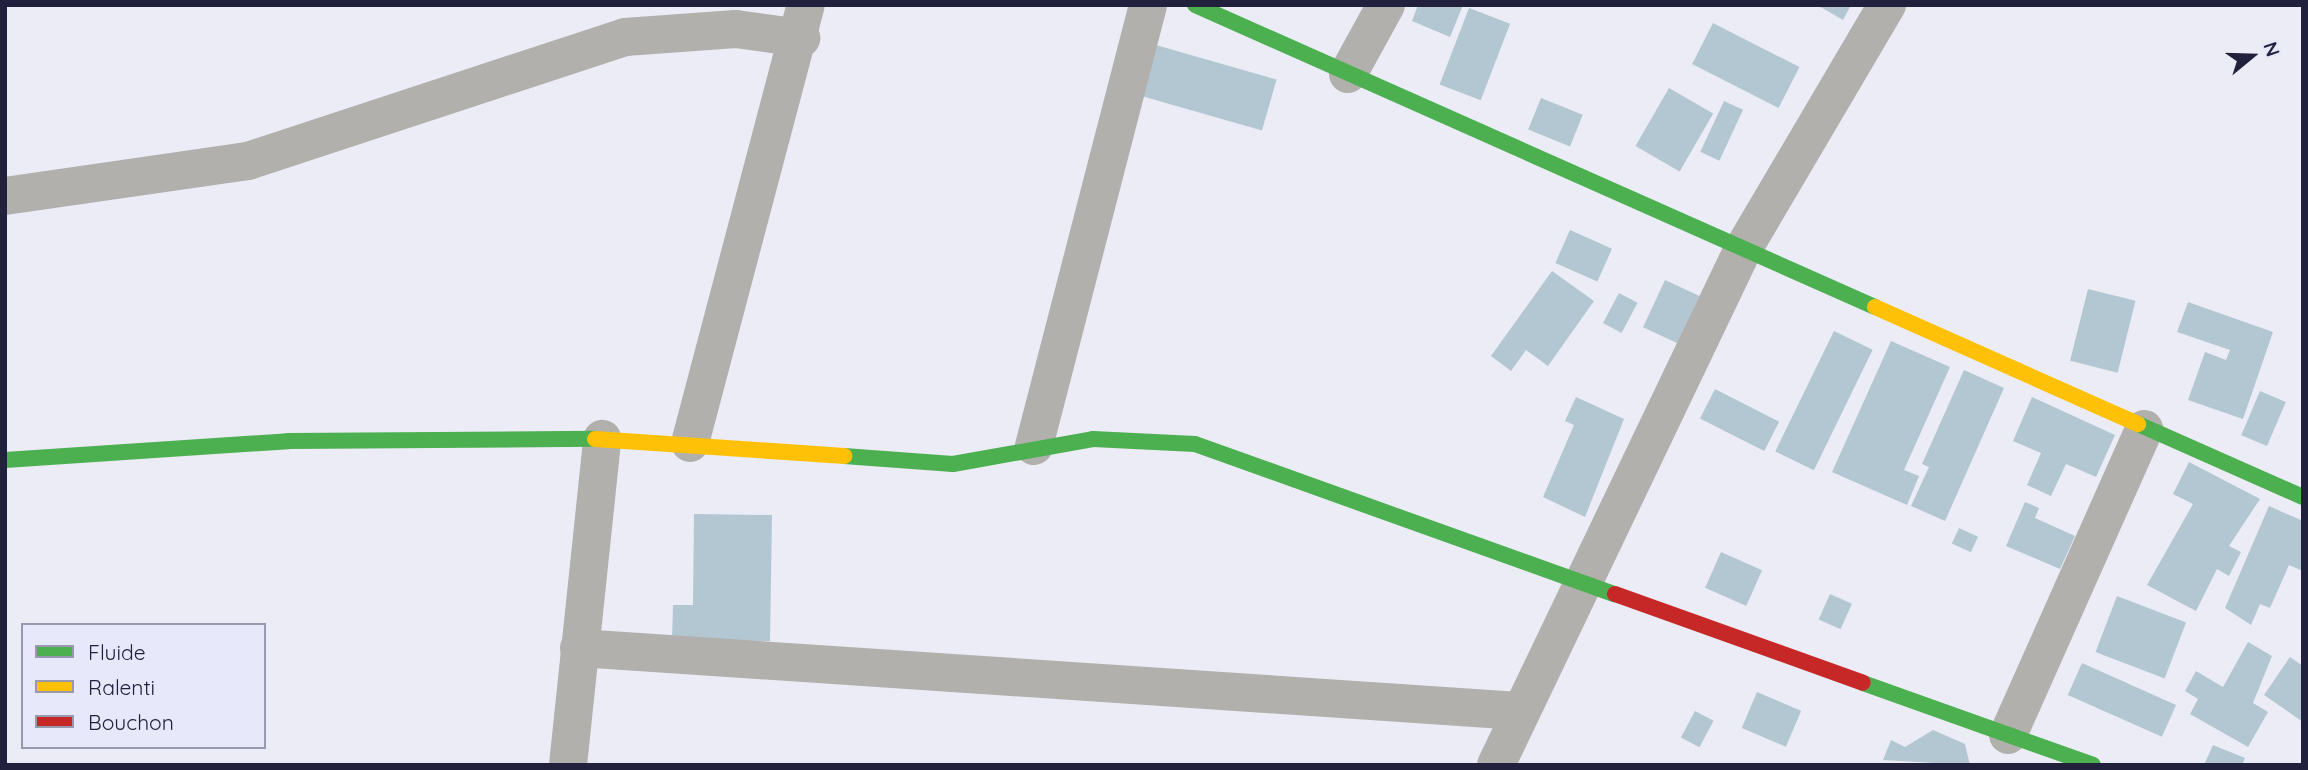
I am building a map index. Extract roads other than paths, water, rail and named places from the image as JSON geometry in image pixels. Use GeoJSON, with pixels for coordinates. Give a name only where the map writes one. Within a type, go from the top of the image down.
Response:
{"type":"FeatureCollection","features":[{"type":"Feature","properties":{"kind":"street"},"geometry":{"type":"LineString","coordinates":[[1034,446],[1149,5]]}},
{"type":"Feature","properties":{"kind":"street"},"geometry":{"type":"LineString","coordinates":[[1195,5],[1742,251],[2303,497]]}},
{"type":"Feature","properties":{"kind":"street"},"geometry":{"type":"LineString","coordinates":[[1348,74],[1386,5]]}},
{"type":"Feature","properties":{"kind":"street"},"geometry":{"type":"LineString","coordinates":[[1496,765],[1519,712],[1742,251],[1887,5]]}},
{"type":"Feature","properties":{"kind":"street"},"geometry":{"type":"LineString","coordinates":[[5,196],[248,161],[446,90],[625,37],[803,21],[690,443]]}},
{"type":"Feature","properties":{"kind":"street"},"geometry":{"type":"LineString","coordinates":[[2008,735],[2144,429]]}},
{"type":"Feature","properties":{"kind":"street"},"geometry":{"type":"LineString","coordinates":[[5,460],[288,441],[603,439],[690,443],[953,464],[1011,456],[1034,446],[1145,438],[1195,444],[1585,579],[2093,765]]}},
{"type":"Feature","properties":{"kind":"street"},"geometry":{"type":"LineString","coordinates":[[568,765],[603,439]]}},
{"type":"Feature","properties":{"kind":"street"},"geometry":{"type":"LineString","coordinates":[[579,649],[1519,712]]}}]}
